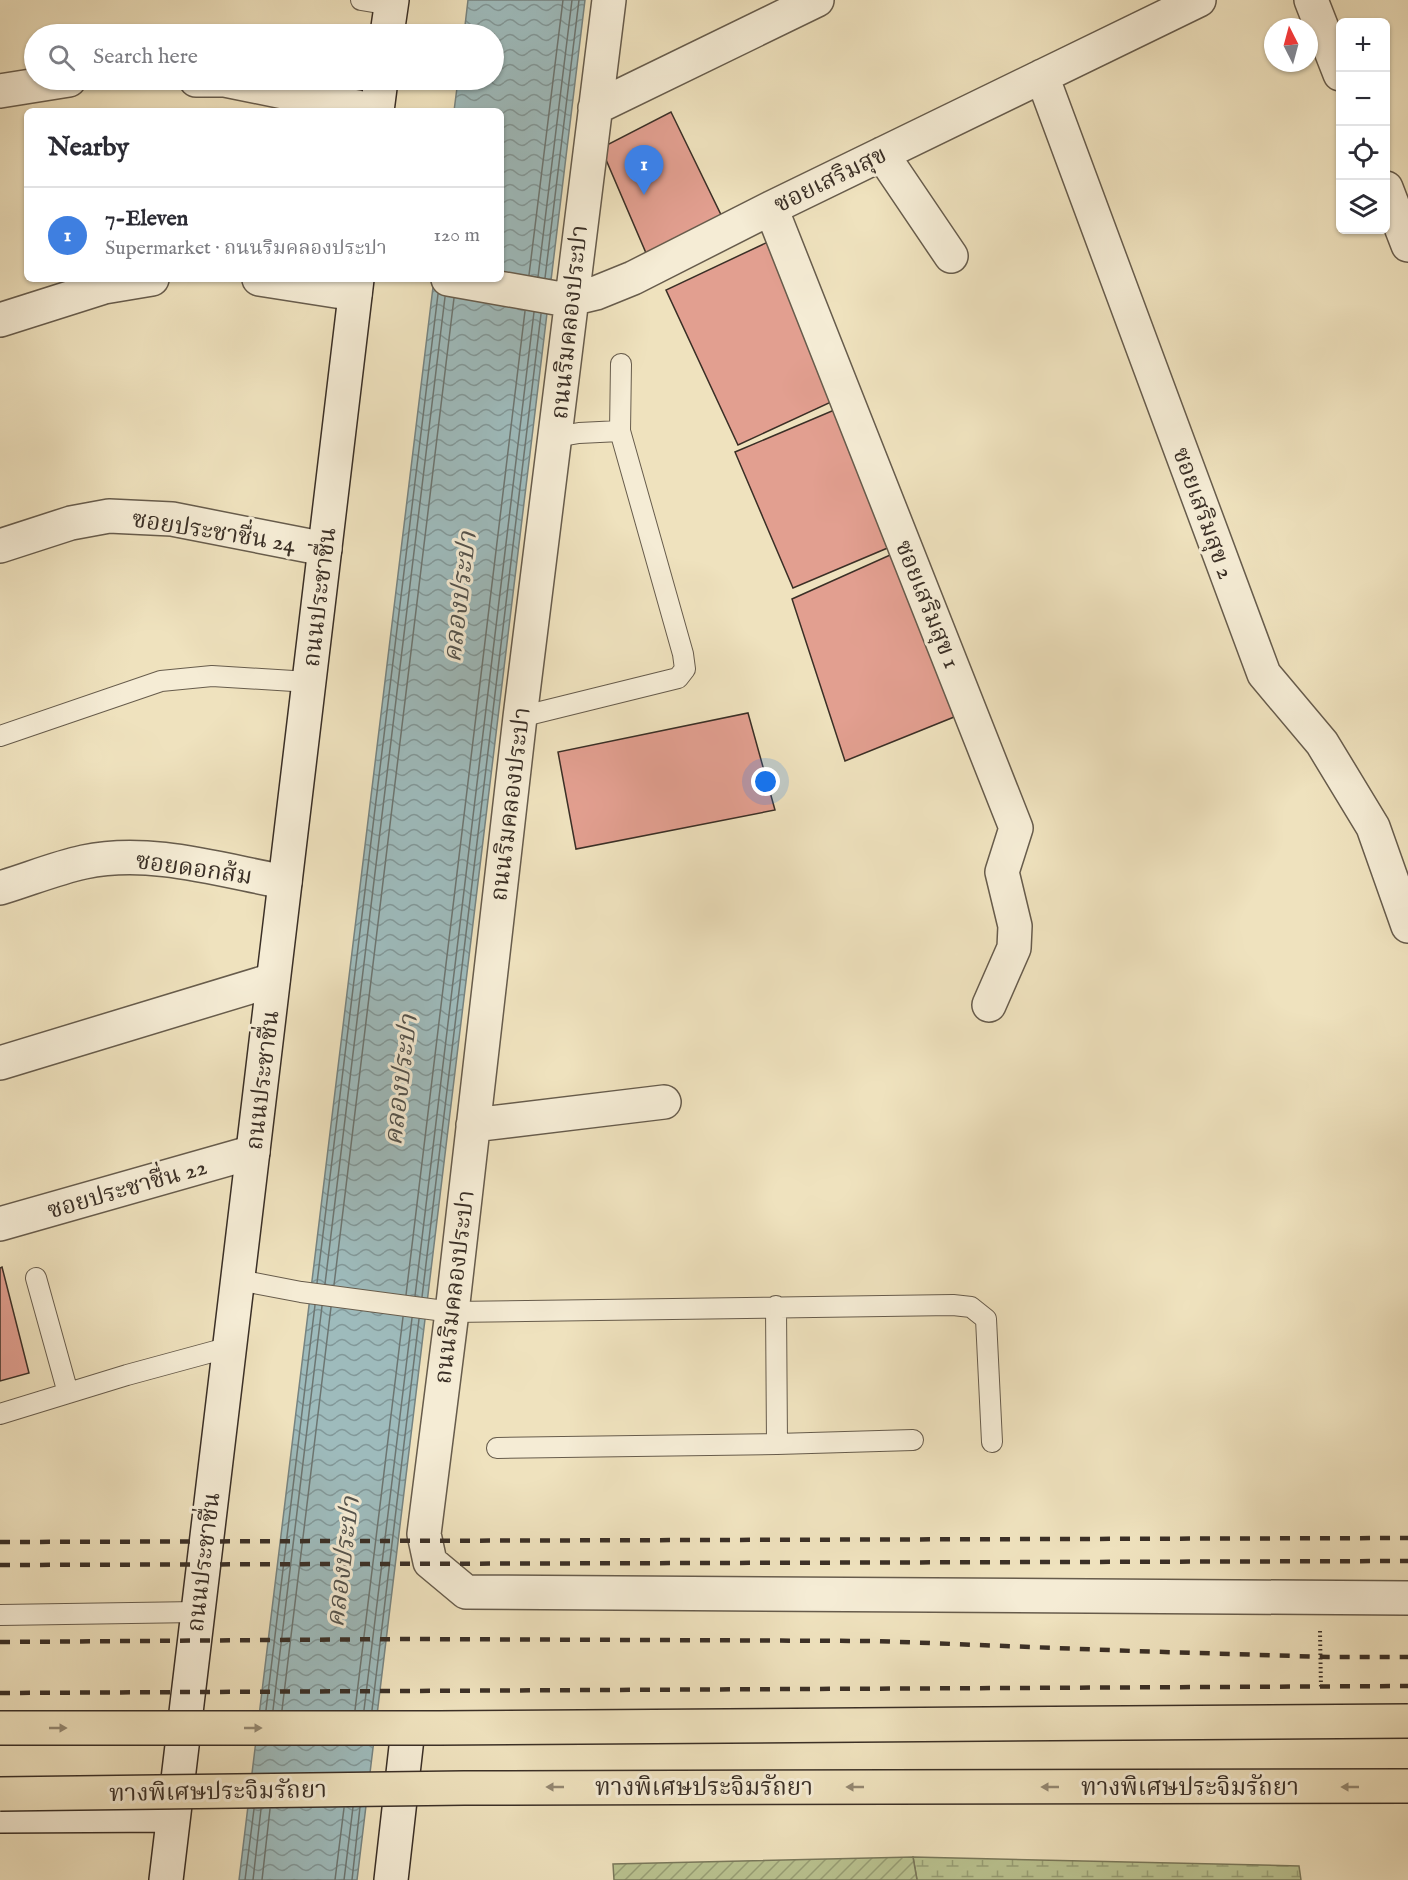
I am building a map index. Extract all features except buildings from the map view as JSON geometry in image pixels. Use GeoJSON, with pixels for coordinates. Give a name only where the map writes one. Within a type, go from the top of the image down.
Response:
{"type":"FeatureCollection","features":[{"type":"Feature","properties":{"kind":"highway"},"geometry":{"type":"LineString","coordinates":[[0,1728],[439,1728],[1408,1721]]}},
{"type":"Feature","properties":{"kind":"highway","name":"ทางพิเศษประจิมรัถยา"},"geometry":{"type":"LineString","coordinates":[[0,1794],[464,1788],[1408,1786]]}},
{"type":"Feature","properties":{"kind":"street","name":"ถนนริมคลองประปา"},"geometry":{"type":"LineString","coordinates":[[609,0],[595,108],[563,298],[556,437],[520,717],[473,1125],[441,1311],[424,1534],[430,1562],[466,1592],[1320,1597]]}},
{"type":"Feature","properties":{"kind":"street"},"geometry":{"type":"LineString","coordinates":[[595,108],[817,0]]}},
{"type":"Feature","properties":{"kind":"street","name":"ซอยเสริมสุข"},"geometry":{"type":"LineString","coordinates":[[466,282],[563,298],[596,293],[633,278],[771,208],[1199,0]]}},
{"type":"Feature","properties":{"kind":"street"},"geometry":{"type":"LineString","coordinates":[[1311,0],[1340,72]]}},
{"type":"Feature","properties":{"kind":"street","name":"ซอยเสริมสุข 2"},"geometry":{"type":"LineString","coordinates":[[1042,76],[1264,674],[1322,743],[1373,827],[1408,926]]}},
{"type":"Feature","properties":{"kind":"street"},"geometry":{"type":"LineString","coordinates":[[0,90],[24,87]]}},
{"type":"Feature","properties":{"kind":"street"},"geometry":{"type":"LineString","coordinates":[[274,90],[361,108]]}},
{"type":"Feature","properties":{"kind":"street"},"geometry":{"type":"LineString","coordinates":[[376,108],[379,90]]}},
{"type":"Feature","properties":{"kind":"street"},"geometry":{"type":"LineString","coordinates":[[882,154],[951,256]]}},
{"type":"Feature","properties":{"kind":"street"},"geometry":{"type":"LineString","coordinates":[[1390,198],[1408,245]]}},
{"type":"Feature","properties":{"kind":"street","name":"ซอยเสริมสุข 1"},"geometry":{"type":"LineString","coordinates":[[771,208],[1016,828],[1002,872],[1015,926],[1014,948],[989,1005]]}},
{"type":"Feature","properties":{"kind":"street"},"geometry":{"type":"LineString","coordinates":[[0,320],[104,287],[134,282]]}},
{"type":"Feature","properties":{"kind":"street"},"geometry":{"type":"LineString","coordinates":[[295,282],[356,287]]}},
{"type":"Feature","properties":{"kind":"street","name":"ถนนประชาชื่น"},"geometry":{"type":"LineString","coordinates":[[166,1880],[356,287]]}},
{"type":"Feature","properties":{"kind":"street","name":"ซอยประชาชื่น 24"},"geometry":{"type":"LineString","coordinates":[[0,546],[71,523],[108,516],[172,519],[324,549]]}},
{"type":"Feature","properties":{"kind":"street","name":"ซอยดอกส้ม"},"geometry":{"type":"LineString","coordinates":[[0,888],[84,862],[123,858],[162,860],[285,882]]}},
{"type":"Feature","properties":{"kind":"street"},"geometry":{"type":"LineString","coordinates":[[0,1063],[273,980]]}},
{"type":"Feature","properties":{"kind":"street"},"geometry":{"type":"LineString","coordinates":[[473,1125],[664,1102]]}},
{"type":"Feature","properties":{"kind":"street","name":"ซอยประชาชื่น 22"},"geometry":{"type":"LineString","coordinates":[[0,1224],[253,1152]]}},
{"type":"Feature","properties":{"kind":"street"},"geometry":{"type":"LineString","coordinates":[[1320,1597],[1408,1598]]}},
{"type":"Feature","properties":{"kind":"street"},"geometry":{"type":"LineString","coordinates":[[391,1880],[407,1738]]}},
{"type":"Feature","properties":{"kind":"street"},"geometry":{"type":"LineString","coordinates":[[0,1816],[174,1815]]}},
{"type":"Feature","properties":{"kind":"lane"},"geometry":{"type":"LineString","coordinates":[[520,717],[678,678],[685,669],[683,654],[620,431],[621,364]]}},
{"type":"Feature","properties":{"kind":"lane"},"geometry":{"type":"LineString","coordinates":[[556,437],[579,433],[620,431]]}},
{"type":"Feature","properties":{"kind":"lane"},"geometry":{"type":"LineString","coordinates":[[0,736],[161,681],[212,676],[309,682]]}},
{"type":"Feature","properties":{"kind":"lane"},"geometry":{"type":"LineString","coordinates":[[36,1278],[68,1393]]}},
{"type":"Feature","properties":{"kind":"lane"},"geometry":{"type":"LineString","coordinates":[[238,1280],[300,1292],[441,1311],[777,1306],[971,1307],[986,1319],[992,1442]]}},
{"type":"Feature","properties":{"kind":"lane"},"geometry":{"type":"LineString","coordinates":[[777,1306],[777,1444]]}},
{"type":"Feature","properties":{"kind":"lane"},"geometry":{"type":"LineString","coordinates":[[0,1414],[230,1347]]}},
{"type":"Feature","properties":{"kind":"lane"},"geometry":{"type":"LineString","coordinates":[[497,1448],[913,1440]]}},
{"type":"Feature","properties":{"kind":"lane"},"geometry":{"type":"LineString","coordinates":[[0,1615],[197,1612]]}},
{"type":"Feature","properties":{"kind":"lane"},"geometry":{"type":"LineString","coordinates":[[407,1738],[1408,1727]]}},
{"type":"Feature","properties":{"kind":"path"},"geometry":{"type":"LineString","coordinates":[[1320,1597],[1322,1728]]}},
{"type":"Feature","properties":{"kind":"green space"},"geometry":{"type":"Polygon","coordinates":[[[913,1857],[1299,1866],[1301,1880],[917,1880],[913,1857]]]}},
{"type":"Feature","properties":{"kind":"green space"},"geometry":{"type":"Polygon","coordinates":[[[913,1857],[917,1880],[614,1880],[613,1864],[913,1857]]]}},
{"type":"Feature","properties":{"kind":"water","name":"คลองประปา"},"geometry":{"type":"Polygon","coordinates":[[[468,0],[585,0],[357,1880],[239,1880],[434,282],[504,282],[504,108],[454,108],[457,90],[504,90],[504,24],[465,24],[468,0]]]}},
{"type":"Feature","properties":{"kind":"railway"},"geometry":{"type":"LineString","coordinates":[[0,1542],[1408,1538]]}},
{"type":"Feature","properties":{"kind":"railway"},"geometry":{"type":"LineString","coordinates":[[0,1565],[1408,1561]]}},
{"type":"Feature","properties":{"kind":"railway"},"geometry":{"type":"LineString","coordinates":[[0,1642],[409,1639],[876,1641],[1328,1657],[1408,1657]]}},
{"type":"Feature","properties":{"kind":"railway"},"geometry":{"type":"LineString","coordinates":[[0,1693],[1408,1686]]}},
{"type":"Feature","properties":{"kind":"place","name":"7-Eleven"},"geometry":{"type":"Point","coordinates":[644,195]}}]}
